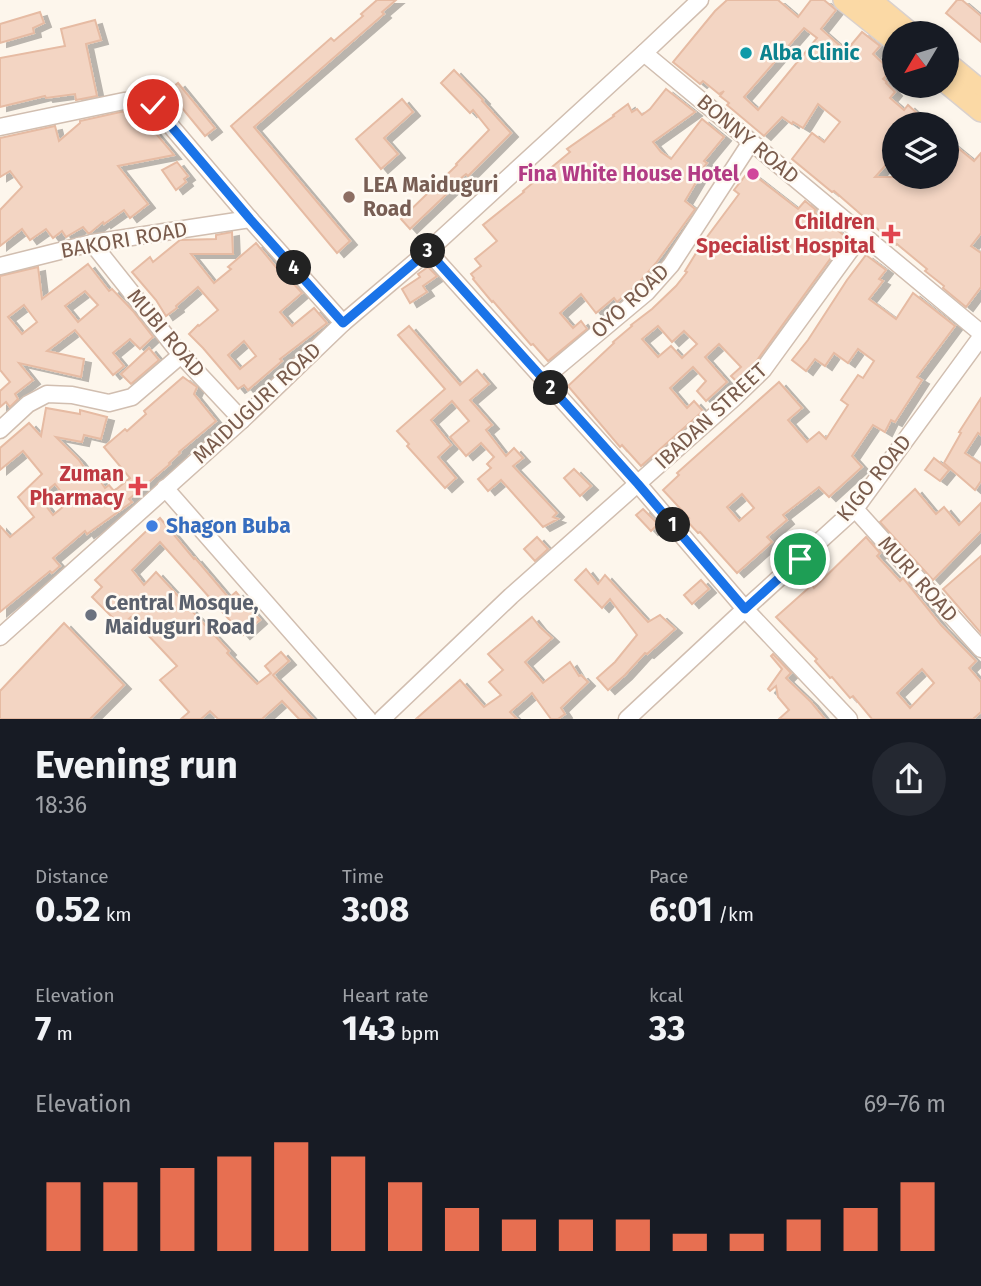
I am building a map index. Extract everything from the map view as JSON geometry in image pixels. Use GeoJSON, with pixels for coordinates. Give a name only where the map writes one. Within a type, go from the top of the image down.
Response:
{"type":"FeatureCollection","features":[{"type":"Feature","properties":{"kind":"main road"},"geometry":{"type":"LineString","coordinates":[[845,0],[882,30]]}},
{"type":"Feature","properties":{"kind":"main road"},"geometry":{"type":"LineString","coordinates":[[870,0],[895,21]]}},
{"type":"Feature","properties":{"kind":"main road"},"geometry":{"type":"LineString","coordinates":[[959,73],[981,91]]}},
{"type":"Feature","properties":{"kind":"main road"},"geometry":{"type":"LineString","coordinates":[[959,93],[981,111]]}},
{"type":"Feature","properties":{"kind":"street","name":"MAIDUGURI ROAD"},"geometry":{"type":"LineString","coordinates":[[0,637],[242,420],[343,323],[428,251],[700,0]]}},
{"type":"Feature","properties":{"kind":"street","name":"BONNY ROAD"},"geometry":{"type":"LineString","coordinates":[[644,53],[981,335]]}},
{"type":"Feature","properties":{"kind":"street"},"geometry":{"type":"LineString","coordinates":[[0,127],[124,101],[140,100],[153,105],[343,323]]}},
{"type":"Feature","properties":{"kind":"street","name":"OYO ROAD"},"geometry":{"type":"LineString","coordinates":[[542,379],[647,292],[671,265],[751,142]]}},
{"type":"Feature","properties":{"kind":"street","name":"BAKORI ROAD"},"geometry":{"type":"LineString","coordinates":[[0,266],[93,243],[250,219]]}},
{"type":"Feature","properties":{"kind":"street","name":"IBADAN STREET"},"geometry":{"type":"LineString","coordinates":[[382,719],[512,596],[762,370],[862,234]]}},
{"type":"Feature","properties":{"kind":"street","name":"MUBI ROAD"},"geometry":{"type":"LineString","coordinates":[[93,243],[181,355],[242,420]]}},
{"type":"Feature","properties":{"kind":"street"},"geometry":{"type":"LineString","coordinates":[[428,251],[638,484],[745,609],[849,719]]}},
{"type":"Feature","properties":{"kind":"street","name":"KIGO ROAD"},"geometry":{"type":"LineString","coordinates":[[638,715],[745,609],[855,509],[981,335]]}},
{"type":"Feature","properties":{"kind":"street"},"geometry":{"type":"LineString","coordinates":[[0,430],[28,404],[47,394],[109,403],[132,397],[181,355]]}},
{"type":"Feature","properties":{"kind":"street"},"geometry":{"type":"LineString","coordinates":[[164,488],[368,719]]}},
{"type":"Feature","properties":{"kind":"street","name":"MURI ROAD"},"geometry":{"type":"LineString","coordinates":[[855,509],[981,649]]}},
{"type":"Feature","properties":{"kind":"building"},"geometry":{"type":"Polygon","coordinates":[[[377,0],[396,0],[382,12],[384,14],[254,127],[350,241],[337,253],[231,126],[331,38],[334,41],[363,16],[361,14],[377,0]]]}},
{"type":"Feature","properties":{"kind":"building"},"geometry":{"type":"Polygon","coordinates":[[[727,0],[778,0],[798,17],[811,0],[824,0],[836,10],[821,29],[846,51],[862,32],[880,46],[873,54],[882,62],[882,98],[890,98],[904,110],[908,105],[916,112],[882,112],[882,169],[875,177],[882,177],[882,189],[959,189],[959,149],[974,161],[981,153],[981,233],[971,246],[981,253],[981,287],[966,307],[925,271],[927,269],[792,159],[812,133],[824,142],[840,122],[818,104],[803,128],[782,117],[764,136],[727,105],[729,103],[720,96],[724,91],[719,94],[703,81],[700,84],[673,62],[727,0]],[[804,28],[744,97],[758,110],[817,38],[804,28]]]}},
{"type":"Feature","properties":{"kind":"building"},"geometry":{"type":"Polygon","coordinates":[[[957,0],[962,0],[981,16],[981,42],[959,21],[946,13],[957,0]]]}},
{"type":"Feature","properties":{"kind":"building"},"geometry":{"type":"Polygon","coordinates":[[[40,12],[44,23],[33,28],[34,33],[0,43],[0,24],[40,12]]]}},
{"type":"Feature","properties":{"kind":"building"},"geometry":{"type":"Polygon","coordinates":[[[95,20],[101,40],[86,44],[97,96],[76,100],[75,94],[45,96],[0,107],[0,58],[65,46],[61,29],[95,20]]]}},
{"type":"Feature","properties":{"kind":"building"},"geometry":{"type":"Polygon","coordinates":[[[454,70],[511,133],[468,176],[466,174],[450,187],[452,189],[410,229],[401,219],[489,130],[473,110],[470,113],[441,83],[454,70]]]}},
{"type":"Feature","properties":{"kind":"building"},"geometry":{"type":"Polygon","coordinates":[[[178,83],[215,128],[205,136],[168,91],[178,83]]]}},
{"type":"Feature","properties":{"kind":"building"},"geometry":{"type":"Polygon","coordinates":[[[666,89],[695,112],[653,142],[661,152],[671,159],[702,119],[724,137],[704,161],[707,163],[695,178],[698,179],[685,201],[695,209],[656,263],[637,285],[617,302],[614,298],[596,313],[581,294],[560,313],[573,328],[581,321],[587,329],[548,361],[473,279],[471,274],[481,266],[475,259],[497,241],[483,225],[570,152],[567,149],[628,104],[632,112],[637,109],[642,115],[666,89]]]}},
{"type":"Feature","properties":{"kind":"building"},"geometry":{"type":"Polygon","coordinates":[[[402,99],[413,112],[384,138],[398,154],[381,169],[356,139],[402,99]]]}},
{"type":"Feature","properties":{"kind":"building"},"geometry":{"type":"Polygon","coordinates":[[[134,111],[138,128],[148,124],[174,155],[118,166],[148,204],[130,218],[124,210],[90,233],[83,227],[66,237],[62,231],[53,238],[46,229],[30,240],[22,229],[0,246],[0,210],[22,187],[10,171],[0,177],[0,138],[55,126],[59,141],[80,121],[134,111]]]}},
{"type":"Feature","properties":{"kind":"building"},"geometry":{"type":"Polygon","coordinates":[[[177,162],[188,176],[184,179],[186,182],[176,190],[162,170],[177,162]]]}},
{"type":"Feature","properties":{"kind":"building"},"geometry":{"type":"Polygon","coordinates":[[[749,171],[798,209],[805,201],[816,210],[814,212],[846,237],[755,363],[736,381],[731,376],[741,367],[719,344],[705,357],[727,382],[706,401],[697,391],[706,381],[693,367],[670,388],[687,408],[694,401],[703,411],[641,466],[622,445],[620,447],[568,386],[676,286],[687,272],[685,271],[701,245],[739,194],[734,190],[749,171]],[[658,326],[642,339],[658,357],[671,346],[682,358],[697,344],[684,331],[672,342],[658,326]]]}},
{"type":"Feature","properties":{"kind":"building"},"geometry":{"type":"Polygon","coordinates":[[[232,232],[233,254],[191,254],[214,283],[256,243],[289,283],[291,281],[302,293],[280,312],[292,326],[314,308],[327,323],[280,359],[282,361],[248,390],[244,385],[238,389],[189,334],[218,310],[198,287],[166,316],[132,272],[150,257],[153,262],[180,240],[216,239],[216,235],[232,232]],[[244,341],[228,355],[240,369],[256,356],[244,341]]]}},
{"type":"Feature","properties":{"kind":"building"},"geometry":{"type":"Polygon","coordinates":[[[866,255],[886,270],[879,279],[883,281],[869,299],[896,319],[913,293],[955,326],[917,377],[922,380],[895,422],[891,420],[885,432],[873,425],[852,456],[862,467],[829,497],[819,487],[783,515],[787,520],[767,537],[772,542],[737,573],[686,520],[689,518],[663,490],[679,475],[677,473],[779,382],[802,408],[788,420],[807,442],[819,432],[826,439],[848,405],[841,400],[858,375],[863,378],[874,361],[858,349],[848,363],[834,353],[825,366],[815,359],[806,371],[792,360],[866,255]],[[742,494],[727,507],[739,521],[754,508],[742,494]]]}},
{"type":"Feature","properties":{"kind":"building"},"geometry":{"type":"Polygon","coordinates":[[[88,264],[109,291],[112,289],[133,311],[153,337],[140,349],[130,339],[113,353],[124,366],[113,375],[75,330],[47,351],[84,359],[81,377],[19,363],[33,380],[15,394],[18,399],[10,407],[6,402],[0,407],[0,391],[10,382],[0,370],[0,276],[38,267],[42,299],[88,264]],[[85,291],[65,306],[78,322],[98,305],[85,291]],[[24,305],[8,317],[22,334],[37,322],[24,305]]]}},
{"type":"Feature","properties":{"kind":"building"},"geometry":{"type":"Polygon","coordinates":[[[428,267],[437,276],[423,286],[427,292],[410,303],[402,289],[420,277],[418,274],[428,267]]]}},
{"type":"Feature","properties":{"kind":"building"},"geometry":{"type":"Polygon","coordinates":[[[409,326],[460,385],[477,370],[489,384],[470,400],[492,425],[486,430],[506,456],[514,448],[523,458],[513,466],[557,513],[553,517],[558,519],[543,527],[501,480],[488,491],[478,479],[491,468],[487,464],[494,457],[481,443],[466,456],[450,437],[469,421],[452,401],[431,420],[451,445],[438,457],[456,478],[445,488],[407,446],[409,444],[397,431],[445,389],[398,335],[409,326]]]}},
{"type":"Feature","properties":{"kind":"building"},"geometry":{"type":"Polygon","coordinates":[[[149,348],[159,360],[131,384],[121,374],[149,348]]]}},
{"type":"Feature","properties":{"kind":"building"},"geometry":{"type":"Polygon","coordinates":[[[183,377],[197,387],[194,394],[216,421],[129,499],[132,502],[87,534],[85,531],[53,558],[60,566],[52,573],[50,571],[0,612],[0,526],[10,537],[34,517],[18,497],[42,474],[23,451],[0,470],[0,448],[29,423],[41,436],[46,408],[80,414],[80,410],[107,417],[101,439],[84,435],[82,442],[56,437],[93,479],[97,476],[105,488],[109,485],[114,491],[130,478],[104,447],[146,414],[144,411],[183,377]],[[55,484],[39,497],[53,515],[69,502],[55,484]]]}},
{"type":"Feature","properties":{"kind":"building"},"geometry":{"type":"Polygon","coordinates":[[[981,398],[981,435],[978,433],[965,453],[981,464],[981,481],[975,490],[944,463],[961,433],[959,432],[981,398]]]}},
{"type":"Feature","properties":{"kind":"building"},"geometry":{"type":"Polygon","coordinates":[[[934,458],[949,470],[940,481],[925,470],[934,458]]]}},
{"type":"Feature","properties":{"kind":"building"},"geometry":{"type":"Polygon","coordinates":[[[574,469],[591,486],[580,496],[564,478],[574,469]]]}},
{"type":"Feature","properties":{"kind":"building"},"geometry":{"type":"Polygon","coordinates":[[[915,489],[936,514],[944,507],[959,525],[981,503],[981,531],[933,580],[880,522],[915,489]]]}},
{"type":"Feature","properties":{"kind":"building"},"geometry":{"type":"Polygon","coordinates":[[[643,509],[658,524],[651,531],[636,515],[643,509]]]}},
{"type":"Feature","properties":{"kind":"building"},"geometry":{"type":"Polygon","coordinates":[[[160,518],[229,598],[236,592],[260,620],[243,635],[160,542],[132,570],[144,585],[156,572],[257,684],[271,673],[265,666],[281,652],[289,661],[273,675],[313,719],[299,719],[282,701],[262,719],[218,719],[210,711],[201,719],[181,719],[189,712],[160,680],[177,666],[131,617],[121,626],[92,597],[102,587],[95,580],[160,518]]]}},
{"type":"Feature","properties":{"kind":"building"},"geometry":{"type":"Polygon","coordinates":[[[537,537],[548,549],[535,561],[524,549],[537,537]]]}},
{"type":"Feature","properties":{"kind":"building"},"geometry":{"type":"Polygon","coordinates":[[[866,537],[880,553],[877,556],[900,581],[903,578],[941,625],[976,661],[969,668],[981,682],[981,712],[973,719],[872,719],[853,696],[850,698],[832,677],[830,678],[815,661],[817,659],[776,617],[812,585],[814,588],[866,537]],[[922,669],[897,693],[910,708],[934,683],[922,669]]]}},
{"type":"Feature","properties":{"kind":"building"},"geometry":{"type":"Polygon","coordinates":[[[981,556],[981,633],[943,589],[981,556]]]}},
{"type":"Feature","properties":{"kind":"building"},"geometry":{"type":"Polygon","coordinates":[[[586,569],[598,584],[605,575],[648,622],[660,615],[675,629],[645,653],[608,690],[597,678],[615,662],[637,635],[610,599],[602,608],[575,580],[586,569]]]}},
{"type":"Feature","properties":{"kind":"building"},"geometry":{"type":"Polygon","coordinates":[[[701,580],[709,589],[692,604],[684,595],[701,580]]]}},
{"type":"Feature","properties":{"kind":"building"},"geometry":{"type":"Polygon","coordinates":[[[532,617],[552,638],[525,662],[543,683],[570,662],[579,676],[588,682],[561,708],[565,714],[558,719],[551,719],[532,693],[510,712],[517,719],[416,719],[460,680],[484,707],[501,695],[489,682],[503,670],[488,654],[532,617]]]}},
{"type":"Feature","properties":{"kind":"building"},"geometry":{"type":"Polygon","coordinates":[[[64,623],[124,685],[90,719],[0,719],[0,691],[64,623]]]}},
{"type":"Feature","properties":{"kind":"building"},"geometry":{"type":"Polygon","coordinates":[[[773,654],[791,673],[786,678],[825,719],[779,719],[789,710],[778,697],[776,686],[770,691],[768,689],[782,669],[771,656],[773,654]]]}},
{"type":"Feature","properties":{"kind":"place","name":"Alba Clinic"},"geometry":{"type":"Point","coordinates":[746,53]}},
{"type":"Feature","properties":{"kind":"place","name":"Fina White House Hotel"},"geometry":{"type":"Point","coordinates":[753,174]}},
{"type":"Feature","properties":{"kind":"place","name":"LEA Maiduguri Road"},"geometry":{"type":"Point","coordinates":[349,197]}},
{"type":"Feature","properties":{"kind":"place","name":"Children Specialist Hospital"},"geometry":{"type":"Point","coordinates":[891,234]}},
{"type":"Feature","properties":{"kind":"place","name":"Zuman Pharmacy"},"geometry":{"type":"Point","coordinates":[138,486]}},
{"type":"Feature","properties":{"kind":"place","name":"Shagon Buba"},"geometry":{"type":"Point","coordinates":[152,526]}},
{"type":"Feature","properties":{"kind":"place","name":"Central Mosque, Maiduguri Road"},"geometry":{"type":"Point","coordinates":[91,615]}},
{"type":"Feature","properties":{"kind":"route"},"geometry":{"type":"LineString","coordinates":[[153,105],[343,323],[428,251],[638,484],[745,609],[800,559]]}}]}
